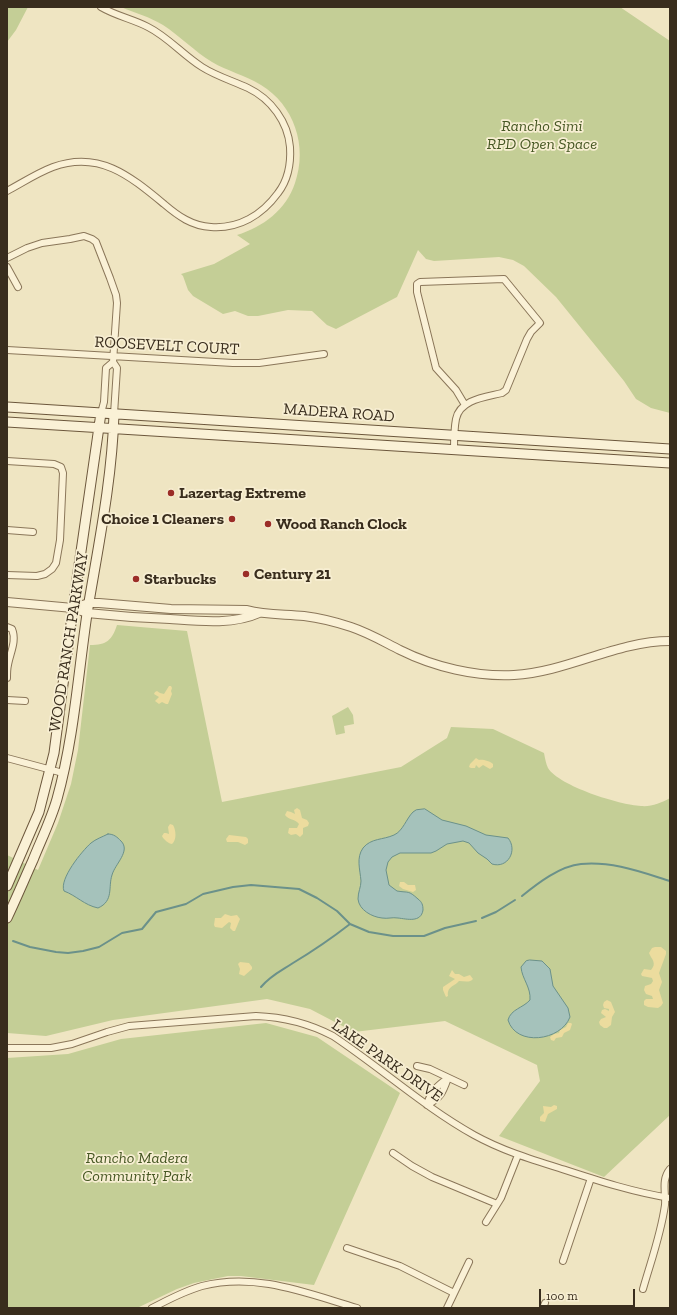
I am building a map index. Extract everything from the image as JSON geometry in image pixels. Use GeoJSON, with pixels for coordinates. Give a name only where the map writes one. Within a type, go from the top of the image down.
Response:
{"type":"FeatureCollection","features":[{"type":"Feature","properties":{"kind":"main road","name":"MADERA ROAD"},"geometry":{"type":"LineString","coordinates":[[7,407],[670,449]]}},
{"type":"Feature","properties":{"kind":"main road","name":"WOOD RANCH PARKWAY"},"geometry":{"type":"LineString","coordinates":[[7,886],[39,812],[54,754],[101,413]]}},
{"type":"Feature","properties":{"kind":"main road","name":"WOOD RANCH PARKWAY"},"geometry":{"type":"LineString","coordinates":[[7,918],[46,829],[57,799],[69,745],[87,613],[103,524],[113,443],[114,414]]}},
{"type":"Feature","properties":{"kind":"main road","name":"MADERA ROAD"},"geometry":{"type":"LineString","coordinates":[[7,422],[670,463]]}},
{"type":"Feature","properties":{"kind":"street"},"geometry":{"type":"LineString","coordinates":[[7,191],[52,167],[66,163],[94,163],[119,170],[130,177],[175,214],[184,219],[202,226],[223,227],[244,222],[264,210],[282,188],[290,164],[289,141],[282,119],[268,102],[250,89],[202,67],[164,37],[148,27],[101,7]]}},
{"type":"Feature","properties":{"kind":"street","name":"WOOD RANCH PARKWAY"},"geometry":{"type":"LineString","coordinates":[[7,258],[27,248],[42,243],[70,239],[78,236],[88,237],[96,242],[100,256],[116,295],[113,359],[117,368],[114,414]]}},
{"type":"Feature","properties":{"kind":"street"},"geometry":{"type":"LineString","coordinates":[[7,267],[18,287]]}},
{"type":"Feature","properties":{"kind":"street"},"geometry":{"type":"LineString","coordinates":[[454,450],[456,419],[458,413],[465,405],[502,393],[506,390],[509,386],[527,339],[531,332],[540,323],[504,279],[420,282],[417,284],[417,292],[436,368],[456,390],[465,405]]}},
{"type":"Feature","properties":{"kind":"street","name":"ROOSEVELT COURT"},"geometry":{"type":"LineString","coordinates":[[7,350],[113,359],[246,363],[324,354]]}},
{"type":"Feature","properties":{"kind":"street","name":"WOOD RANCH PARKWAY"},"geometry":{"type":"LineString","coordinates":[[101,413],[104,402],[106,368],[113,359]]}},
{"type":"Feature","properties":{"kind":"street"},"geometry":{"type":"LineString","coordinates":[[7,461],[54,464],[61,467],[63,473],[60,540],[56,563],[52,569],[45,574],[37,576],[7,574]]}},
{"type":"Feature","properties":{"kind":"street"},"geometry":{"type":"LineString","coordinates":[[7,530],[33,532]]}},
{"type":"Feature","properties":{"kind":"street"},"geometry":{"type":"LineString","coordinates":[[7,602],[74,608],[87,613],[197,621],[227,620],[250,617],[259,613]]}},
{"type":"Feature","properties":{"kind":"street"},"geometry":{"type":"LineString","coordinates":[[74,608],[89,603],[171,609],[247,610],[259,613],[304,616],[345,625],[372,635],[400,650],[436,664],[469,672],[492,675],[532,674],[617,649],[644,643],[670,641]]}},
{"type":"Feature","properties":{"kind":"street"},"geometry":{"type":"LineString","coordinates":[[7,627],[12,629],[14,633],[7,678]]}},
{"type":"Feature","properties":{"kind":"street"},"geometry":{"type":"LineString","coordinates":[[7,700],[25,701]]}},
{"type":"Feature","properties":{"kind":"street"},"geometry":{"type":"LineString","coordinates":[[7,758],[63,773]]}},
{"type":"Feature","properties":{"kind":"street","name":"LAKE PARK DRIVE"},"geometry":{"type":"LineString","coordinates":[[7,1048],[51,1048],[72,1044],[129,1026],[251,1016],[275,1016],[302,1022],[333,1036],[427,1105],[475,1136],[518,1155],[629,1190],[668,1198]]}},
{"type":"Feature","properties":{"kind":"street"},"geometry":{"type":"LineString","coordinates":[[417,1066],[464,1085]]}},
{"type":"Feature","properties":{"kind":"street"},"geometry":{"type":"LineString","coordinates":[[427,1105],[436,1100],[443,1092],[448,1078]]}},
{"type":"Feature","properties":{"kind":"street"},"geometry":{"type":"LineString","coordinates":[[393,1153],[432,1177],[497,1204]]}},
{"type":"Feature","properties":{"kind":"street"},"geometry":{"type":"LineString","coordinates":[[486,1222],[501,1198],[518,1155]]}},
{"type":"Feature","properties":{"kind":"street"},"geometry":{"type":"LineString","coordinates":[[668,1198],[664,1183],[666,1174],[670,1169]]}},
{"type":"Feature","properties":{"kind":"street"},"geometry":{"type":"LineString","coordinates":[[563,1261],[591,1178]]}},
{"type":"Feature","properties":{"kind":"street"},"geometry":{"type":"LineString","coordinates":[[643,1289],[670,1190]]}},
{"type":"Feature","properties":{"kind":"street"},"geometry":{"type":"LineString","coordinates":[[347,1248],[400,1266],[454,1293]]}},
{"type":"Feature","properties":{"kind":"street"},"geometry":{"type":"LineString","coordinates":[[447,1308],[469,1262]]}},
{"type":"Feature","properties":{"kind":"street"},"geometry":{"type":"LineString","coordinates":[[152,1308],[178,1295],[201,1287],[243,1281],[284,1286],[357,1308]]}},
{"type":"Feature","properties":{"kind":"green space"},"geometry":{"type":"Polygon","coordinates":[[[7,7],[28,7],[16,30],[7,42],[7,7]]]}},
{"type":"Feature","properties":{"kind":"green space","name":"Rancho Simi RPD Open Space"},"geometry":{"type":"Polygon","coordinates":[[[121,7],[620,7],[670,41],[670,413],[651,408],[636,399],[624,381],[556,297],[524,266],[513,260],[499,257],[434,261],[426,259],[418,250],[397,297],[336,329],[327,325],[312,311],[288,310],[258,316],[248,316],[235,311],[223,314],[193,296],[188,290],[181,274],[214,264],[250,244],[237,235],[247,232],[264,222],[280,209],[286,201],[291,193],[299,169],[299,141],[290,115],[272,93],[261,85],[212,62],[158,22],[121,7]]]}},
{"type":"Feature","properties":{"kind":"green space"},"geometry":{"type":"Polygon","coordinates":[[[117,625],[187,631],[222,802],[401,767],[447,738],[451,727],[493,729],[544,753],[548,768],[554,775],[577,788],[605,798],[631,805],[648,806],[663,802],[670,798],[670,1115],[604,1177],[499,1136],[540,1081],[537,1065],[445,1021],[354,1032],[310,1009],[267,999],[113,1020],[46,1036],[7,1033],[7,855],[38,870],[58,823],[71,784],[78,750],[90,645],[101,644],[108,641],[117,625]]]}},
{"type":"Feature","properties":{"kind":"green space"},"geometry":{"type":"Polygon","coordinates":[[[348,707],[353,715],[354,724],[344,726],[345,733],[336,735],[332,716],[348,707]]]}},
{"type":"Feature","properties":{"kind":"green space","name":"Rancho Madera Community Park"},"geometry":{"type":"Polygon","coordinates":[[[266,1023],[317,1037],[400,1093],[314,1285],[241,1276],[228,1276],[194,1283],[177,1289],[137,1308],[7,1308],[7,1058],[68,1054],[121,1039],[266,1023]]]}},
{"type":"Feature","properties":{"kind":"sand"},"geometry":{"type":"Polygon","coordinates":[[[169,686],[172,688],[172,694],[168,704],[162,702],[159,704],[155,701],[159,697],[154,694],[155,692],[157,691],[164,694],[169,686]]]}},
{"type":"Feature","properties":{"kind":"sand"},"geometry":{"type":"Polygon","coordinates":[[[476,758],[490,762],[493,764],[493,767],[490,769],[483,765],[479,768],[476,765],[475,768],[469,767],[476,758]]]}},
{"type":"Feature","properties":{"kind":"sand"},"geometry":{"type":"Polygon","coordinates":[[[297,808],[300,810],[302,818],[307,820],[309,823],[308,826],[303,828],[303,834],[300,837],[296,834],[291,835],[288,833],[289,828],[297,828],[299,824],[285,815],[287,811],[295,814],[294,810],[297,808]]]}},
{"type":"Feature","properties":{"kind":"sand"},"geometry":{"type":"Polygon","coordinates":[[[170,824],[173,825],[175,830],[175,840],[172,844],[166,841],[162,836],[164,833],[169,834],[168,827],[170,824]]]}},
{"type":"Feature","properties":{"kind":"sand"},"geometry":{"type":"Polygon","coordinates":[[[229,835],[246,837],[248,839],[248,843],[245,845],[238,842],[227,842],[226,839],[229,835]]]}},
{"type":"Feature","properties":{"kind":"sand"},"geometry":{"type":"Polygon","coordinates":[[[400,882],[404,882],[408,885],[415,885],[416,890],[413,892],[403,889],[399,886],[400,882]]]}},
{"type":"Feature","properties":{"kind":"sand"},"geometry":{"type":"Polygon","coordinates":[[[225,914],[231,916],[237,915],[240,919],[235,931],[230,928],[231,923],[229,922],[222,928],[215,927],[215,918],[221,918],[225,914]]]}},
{"type":"Feature","properties":{"kind":"sand"},"geometry":{"type":"Polygon","coordinates":[[[661,947],[666,951],[659,973],[662,982],[659,990],[663,1003],[658,1008],[644,1005],[644,1001],[646,999],[653,999],[652,996],[646,994],[644,990],[645,986],[651,984],[653,981],[652,978],[642,976],[641,974],[644,969],[651,970],[653,968],[654,965],[649,953],[652,948],[661,947]]]}},
{"type":"Feature","properties":{"kind":"sand"},"geometry":{"type":"Polygon","coordinates":[[[240,962],[249,963],[252,967],[252,969],[244,976],[239,974],[240,969],[238,964],[240,962]]]}},
{"type":"Feature","properties":{"kind":"sand"},"geometry":{"type":"Polygon","coordinates":[[[452,970],[455,974],[459,974],[464,977],[470,975],[473,979],[469,981],[459,981],[450,988],[448,996],[446,997],[443,987],[455,979],[449,976],[452,970]]]}},
{"type":"Feature","properties":{"kind":"sand"},"geometry":{"type":"Polygon","coordinates":[[[607,1000],[611,1002],[615,1012],[612,1017],[611,1025],[604,1028],[599,1022],[601,1019],[606,1017],[601,1013],[602,1010],[605,1009],[609,1011],[609,1009],[604,1008],[603,1005],[607,1000]]]}},
{"type":"Feature","properties":{"kind":"sand"},"geometry":{"type":"Polygon","coordinates":[[[568,1023],[572,1024],[570,1030],[564,1033],[562,1037],[556,1038],[554,1041],[551,1040],[550,1037],[559,1033],[560,1030],[566,1027],[568,1023]]]}},
{"type":"Feature","properties":{"kind":"sand"},"geometry":{"type":"Polygon","coordinates":[[[554,1105],[557,1106],[557,1109],[548,1114],[545,1122],[540,1121],[540,1117],[544,1113],[543,1106],[551,1107],[554,1105]]]}},
{"type":"Feature","properties":{"kind":"water"},"geometry":{"type":"Polygon","coordinates":[[[425,809],[442,820],[466,826],[486,835],[508,838],[512,848],[510,857],[503,864],[492,864],[478,853],[469,843],[463,841],[447,844],[431,853],[400,853],[392,857],[388,862],[386,870],[389,885],[397,891],[410,893],[415,896],[421,902],[423,907],[422,914],[417,919],[409,919],[382,918],[370,914],[363,910],[358,899],[361,883],[359,864],[363,848],[370,842],[394,835],[402,828],[413,812],[416,810],[425,809]]]}},
{"type":"Feature","properties":{"kind":"water"},"geometry":{"type":"Polygon","coordinates":[[[108,834],[114,835],[118,838],[124,845],[124,849],[112,875],[108,898],[103,905],[98,908],[89,905],[64,891],[63,886],[68,873],[82,852],[97,839],[108,834]]]}},
{"type":"Feature","properties":{"kind":"water"},"geometry":{"type":"Polygon","coordinates":[[[526,961],[542,961],[550,969],[553,986],[568,1008],[570,1017],[565,1025],[558,1031],[549,1036],[539,1038],[520,1034],[513,1029],[508,1020],[514,1011],[530,1000],[529,991],[521,967],[526,961]]]}},
{"type":"Feature","properties":{"kind":"waterway"},"geometry":{"type":"LineString","coordinates":[[522,896],[557,872],[573,865],[581,864],[604,864],[615,866],[670,881]]}},
{"type":"Feature","properties":{"kind":"waterway"},"geometry":{"type":"LineString","coordinates":[[13,941],[30,947],[56,952],[68,953],[83,951],[99,947],[122,933],[142,929],[156,912],[186,904],[203,894],[233,887],[251,885],[299,889],[317,898],[337,911],[350,924],[369,932],[393,936],[424,936],[445,928],[476,921]]}},
{"type":"Feature","properties":{"kind":"waterway"},"geometry":{"type":"LineString","coordinates":[[482,918],[496,912],[515,900]]}},
{"type":"Feature","properties":{"kind":"waterway"},"geometry":{"type":"LineString","coordinates":[[261,987],[272,976],[315,949],[350,924]]}},
{"type":"Feature","properties":{"kind":"place","name":"Lazertag Extreme"},"geometry":{"type":"Point","coordinates":[171,493]}},
{"type":"Feature","properties":{"kind":"place","name":"Choice 1 Cleaners"},"geometry":{"type":"Point","coordinates":[232,519]}},
{"type":"Feature","properties":{"kind":"place","name":"Wood Ranch Clock"},"geometry":{"type":"Point","coordinates":[268,524]}},
{"type":"Feature","properties":{"kind":"place","name":"Century 21"},"geometry":{"type":"Point","coordinates":[246,574]}},
{"type":"Feature","properties":{"kind":"place","name":"Starbucks"},"geometry":{"type":"Point","coordinates":[136,579]}}]}
